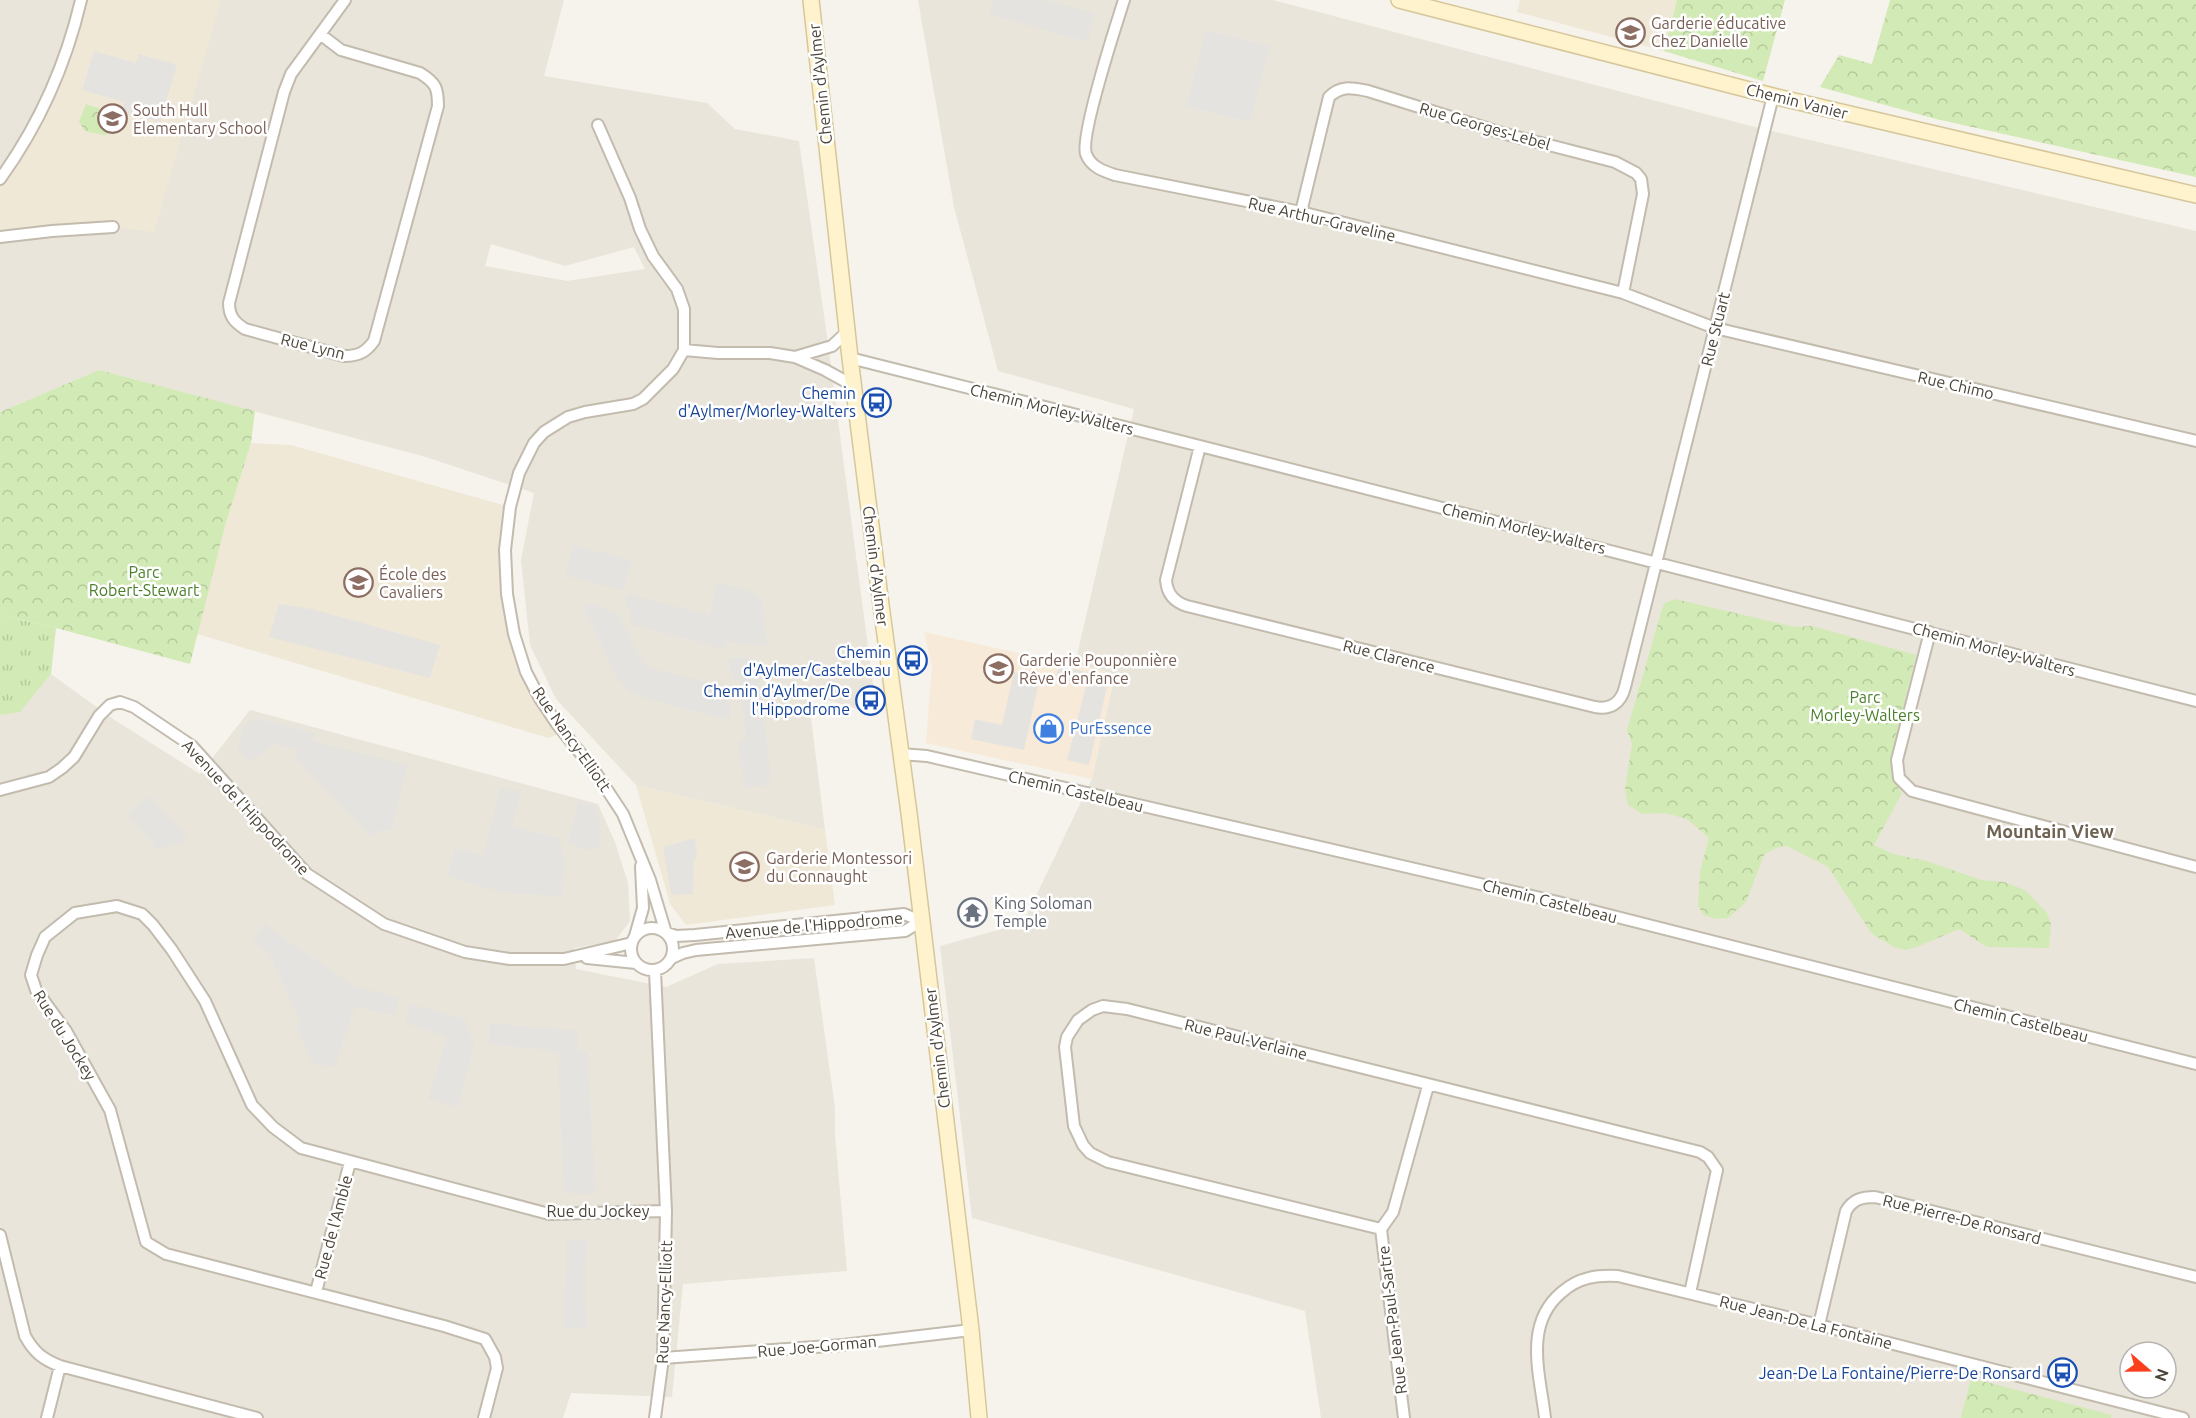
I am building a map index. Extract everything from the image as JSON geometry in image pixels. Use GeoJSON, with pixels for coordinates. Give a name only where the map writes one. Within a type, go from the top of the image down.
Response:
{"type":"FeatureCollection","features":[{"type":"Feature","properties":{"kind":"main road","name":"Chemin d'Aylmer"},"geometry":{"type":"LineString","coordinates":[[811,0],[849,330],[850,358],[909,813],[971,1330],[979,1418]]}},
{"type":"Feature","properties":{"kind":"main road","name":"Chemin Vanier"},"geometry":{"type":"LineString","coordinates":[[1399,0],[1773,96],[2196,195]]}},
{"type":"Feature","properties":{"kind":"street"},"geometry":{"type":"LineString","coordinates":[[0,178],[24,143],[49,96],[68,51],[81,0]]}},
{"type":"Feature","properties":{"kind":"street","name":"Rue Lynn"},"geometry":{"type":"LineString","coordinates":[[320,34],[341,50],[420,73],[430,80],[438,91],[438,106],[374,341],[367,351],[356,356],[344,356],[244,329],[229,315],[229,303],[284,92],[291,74],[320,34],[345,0]]}},
{"type":"Feature","properties":{"kind":"street","name":"Rue Arthur-Graveline"},"geometry":{"type":"LineString","coordinates":[[1124,0],[1084,147],[1093,166],[1115,176],[1301,212],[1623,293],[1715,328]]}},
{"type":"Feature","properties":{"kind":"street","name":"Rue Georges-Lebel"},"geometry":{"type":"LineString","coordinates":[[1301,212],[1329,97],[1335,90],[1347,87],[1368,91],[1502,133],[1615,162],[1636,173],[1641,179],[1643,194],[1623,293]]}},
{"type":"Feature","properties":{"kind":"street","name":"Rue Stuart"},"geometry":{"type":"LineString","coordinates":[[1656,562],[1773,96]]}},
{"type":"Feature","properties":{"kind":"street"},"geometry":{"type":"LineString","coordinates":[[598,125],[653,256],[677,289],[684,309],[684,350],[718,353],[770,353],[795,357],[854,386]]}},
{"type":"Feature","properties":{"kind":"street"},"geometry":{"type":"LineString","coordinates":[[0,237],[113,227]]}},
{"type":"Feature","properties":{"kind":"street","name":"Rue Chimo"},"geometry":{"type":"LineString","coordinates":[[1715,328],[2196,441]]}},
{"type":"Feature","properties":{"kind":"street"},"geometry":{"type":"LineString","coordinates":[[795,357],[832,346],[849,330]]}},
{"type":"Feature","properties":{"kind":"street","name":"Rue Nancy-Elliott"},"geometry":{"type":"LineString","coordinates":[[666,933],[650,880],[617,803],[588,761],[557,724],[526,672],[510,616],[505,550],[515,487],[525,458],[539,437],[556,423],[568,417],[633,404],[643,399],[673,369],[684,350]]}},
{"type":"Feature","properties":{"kind":"street","name":"Chemin Morley-Walters"},"geometry":{"type":"LineString","coordinates":[[850,358],[2196,701]]}},
{"type":"Feature","properties":{"kind":"street","name":"Rue Clarence"},"geometry":{"type":"LineString","coordinates":[[1200,446],[1166,580],[1168,591],[1176,602],[1187,606],[1595,707],[1608,708],[1615,705],[1623,694],[1656,562]]}},
{"type":"Feature","properties":{"kind":"street"},"geometry":{"type":"LineString","coordinates":[[1930,632],[1897,760],[1899,778],[1912,791],[2196,867]]}},
{"type":"Feature","properties":{"kind":"street","name":"Avenue de l'Hippodrome"},"geometry":{"type":"LineString","coordinates":[[0,790],[49,777],[62,768],[74,757],[99,716],[110,705],[120,702],[144,713],[192,746],[307,874],[384,924],[465,952],[510,959],[577,957],[633,939]]}},
{"type":"Feature","properties":{"kind":"street","name":"Chemin Castelbeau"},"geometry":{"type":"LineString","coordinates":[[900,754],[927,756],[1558,902],[2196,1065]]}},
{"type":"Feature","properties":{"kind":"street","name":"Rue Nancy-Elliott"},"geometry":{"type":"LineString","coordinates":[[633,939],[643,908],[640,856]]}},
{"type":"Feature","properties":{"kind":"street","name":"Rue du Jockey"},"geometry":{"type":"LineString","coordinates":[[484,1418],[497,1368],[495,1357],[485,1339],[444,1326],[166,1254],[146,1242],[110,1110],[66,1031],[36,990],[31,975],[45,937],[75,913],[117,906],[142,914],[172,950],[205,1001],[252,1105],[273,1127],[301,1148],[549,1214],[666,1211]]}},
{"type":"Feature","properties":{"kind":"street","name":"Avenue de l'Hippodrome"},"geometry":{"type":"LineString","coordinates":[[666,933],[676,936],[695,935],[904,914],[921,921]]}},
{"type":"Feature","properties":{"kind":"street","name":"Avenue de l'Hippodrome"},"geometry":{"type":"LineString","coordinates":[[672,958],[696,951],[905,931],[921,921]]}},
{"type":"Feature","properties":{"kind":"street"},"geometry":{"type":"LineString","coordinates":[[647,928],[666,933],[673,945],[672,958],[662,968],[655,971],[641,968],[630,950],[633,939],[647,928]]}},
{"type":"Feature","properties":{"kind":"street","name":"Avenue de l'Hippodrome"},"geometry":{"type":"LineString","coordinates":[[577,957],[636,963]]}},
{"type":"Feature","properties":{"kind":"street","name":"Rue Nancy-Elliott"},"geometry":{"type":"LineString","coordinates":[[655,971],[666,1211],[663,1358],[656,1418]]}},
{"type":"Feature","properties":{"kind":"street","name":"Rue Paul-Verlaine"},"geometry":{"type":"LineString","coordinates":[[1381,1230],[1098,1158],[1083,1145],[1074,1126],[1065,1047],[1067,1037],[1078,1020],[1085,1014],[1103,1006],[1113,1006],[1700,1152],[1708,1157],[1717,1170],[1690,1293]]}},
{"type":"Feature","properties":{"kind":"street","name":"Rue Jean-Paul-Sartre"},"geometry":{"type":"LineString","coordinates":[[1404,1418],[1381,1230],[1393,1212],[1428,1086]]}},
{"type":"Feature","properties":{"kind":"street","name":"Rue de l'Amble"},"geometry":{"type":"LineString","coordinates":[[316,1292],[350,1162]]}},
{"type":"Feature","properties":{"kind":"street","name":"Rue Pierre-De Ronsard"},"geometry":{"type":"LineString","coordinates":[[1819,1325],[1846,1211],[1850,1204],[1865,1197],[1875,1197],[2196,1277]]}},
{"type":"Feature","properties":{"kind":"street"},"geometry":{"type":"LineString","coordinates":[[0,1235],[25,1336],[31,1348],[40,1357],[60,1366],[257,1418]]}},
{"type":"Feature","properties":{"kind":"street","name":"Rue Jean-De La Fontaine"},"geometry":{"type":"LineString","coordinates":[[1545,1418],[1537,1336],[1543,1314],[1557,1296],[1576,1282],[1591,1276],[1603,1275],[1618,1276],[1690,1293],[2183,1418]]}},
{"type":"Feature","properties":{"kind":"street","name":"Rue Joe-Gorman"},"geometry":{"type":"LineString","coordinates":[[663,1358],[843,1345],[971,1330]]}},
{"type":"Feature","properties":{"kind":"street"},"geometry":{"type":"LineString","coordinates":[[47,1418],[60,1366]]}},
{"type":"Feature","properties":{"kind":"shaded area"},"geometry":{"type":"Polygon","coordinates":[[[0,0],[564,0],[544,76],[707,103],[735,129],[799,141],[877,715],[808,694],[825,830],[636,785],[556,699],[530,645],[521,560],[534,493],[426,457],[99,370],[0,412],[0,0]],[[491,244],[485,266],[567,281],[645,269],[634,247],[565,266],[491,244]]]}},
{"type":"Feature","properties":{"kind":"shaded area","name":"South Hull Elementary School"},"geometry":{"type":"Polygon","coordinates":[[[81,0],[221,0],[154,232],[113,227],[0,237],[0,179],[49,96],[81,0]]]}},
{"type":"Feature","properties":{"kind":"shaded area"},"geometry":{"type":"Polygon","coordinates":[[[918,0],[1273,0],[1755,127],[2196,231],[2196,1418],[1321,1418],[1305,1311],[972,1218],[940,946],[1023,923],[1092,779],[1115,674],[1075,664],[1134,409],[998,371],[954,207],[918,0]]]}},
{"type":"Feature","properties":{"kind":"shaded area"},"geometry":{"type":"Polygon","coordinates":[[[993,0],[1045,0],[1094,13],[1088,42],[989,14],[993,0]]]}},
{"type":"Feature","properties":{"kind":"shaded area","name":"Garderie éducative Chez Danielle"},"geometry":{"type":"Polygon","coordinates":[[[1520,0],[1677,0],[1664,51],[1517,12],[1520,0]]]}},
{"type":"Feature","properties":{"kind":"shaded area"},"geometry":{"type":"Polygon","coordinates":[[[1206,30],[1270,46],[1250,122],[1186,106],[1206,30]]]}},
{"type":"Feature","properties":{"kind":"shaded area"},"geometry":{"type":"Polygon","coordinates":[[[94,51],[136,63],[139,54],[177,65],[160,122],[121,111],[124,102],[82,90],[94,51]]]}},
{"type":"Feature","properties":{"kind":"shaded area","name":"École des Cavaliers"},"geometry":{"type":"Polygon","coordinates":[[[251,443],[291,445],[510,507],[505,550],[519,651],[560,727],[556,735],[549,738],[197,634],[225,526],[251,443]]]}},
{"type":"Feature","properties":{"kind":"shaded area"},"geometry":{"type":"Polygon","coordinates":[[[573,545],[632,560],[624,591],[566,576],[573,545]]]}},
{"type":"Feature","properties":{"kind":"shaded area"},"geometry":{"type":"Polygon","coordinates":[[[717,582],[753,592],[762,601],[767,646],[727,642],[724,649],[629,624],[631,616],[625,600],[627,594],[710,615],[717,582]]]}},
{"type":"Feature","properties":{"kind":"shaded area"},"geometry":{"type":"Polygon","coordinates":[[[279,604],[312,609],[440,645],[430,678],[269,637],[279,604]]]}},
{"type":"Feature","properties":{"kind":"shaded area"},"geometry":{"type":"Polygon","coordinates":[[[594,604],[619,615],[643,662],[650,668],[724,686],[731,709],[729,720],[641,697],[630,691],[617,678],[583,606],[594,604]]]}},
{"type":"Feature","properties":{"kind":"shaded area"},"geometry":{"type":"Polygon","coordinates":[[[924,632],[1115,674],[1092,779],[926,743],[932,666],[924,632]]]}},
{"type":"Feature","properties":{"kind":"shaded area"},"geometry":{"type":"Polygon","coordinates":[[[737,657],[758,660],[771,780],[764,786],[744,787],[738,742],[746,739],[739,679],[732,679],[728,659],[737,657]]]}},
{"type":"Feature","properties":{"kind":"shaded area"},"geometry":{"type":"Polygon","coordinates":[[[1059,665],[1109,678],[1089,765],[1067,760],[1086,686],[1056,678],[1059,665]]]}},
{"type":"Feature","properties":{"kind":"shaded area"},"geometry":{"type":"Polygon","coordinates":[[[1014,672],[1040,677],[1024,750],[971,739],[975,719],[1002,725],[1014,672]]]}},
{"type":"Feature","properties":{"kind":"shaded area"},"geometry":{"type":"Polygon","coordinates":[[[51,674],[113,719],[200,774],[250,710],[598,804],[615,842],[628,883],[630,921],[615,941],[574,948],[576,969],[666,987],[718,964],[814,958],[835,1108],[835,1135],[847,1271],[683,1284],[672,1397],[571,1393],[563,1418],[0,1418],[0,715],[20,711],[51,674]]]}},
{"type":"Feature","properties":{"kind":"shaded area"},"geometry":{"type":"Polygon","coordinates":[[[255,718],[315,733],[312,741],[407,765],[392,830],[380,830],[372,837],[294,757],[298,750],[274,744],[249,763],[237,748],[245,724],[255,718]]]}},
{"type":"Feature","properties":{"kind":"shaded area","name":"Garderie Montessori du Connaught"},"geometry":{"type":"Polygon","coordinates":[[[636,785],[825,830],[835,905],[686,925],[670,904],[636,785]]]}},
{"type":"Feature","properties":{"kind":"shaded area"},"geometry":{"type":"Polygon","coordinates":[[[500,788],[521,791],[512,826],[560,839],[565,862],[562,896],[504,893],[447,876],[455,848],[483,856],[500,788]]]}},
{"type":"Feature","properties":{"kind":"shaded area"},"geometry":{"type":"Polygon","coordinates":[[[149,796],[188,837],[183,843],[157,849],[127,814],[149,796]]]}},
{"type":"Feature","properties":{"kind":"shaded area"},"geometry":{"type":"Polygon","coordinates":[[[578,801],[595,805],[600,821],[601,847],[587,850],[568,844],[578,801]]]}},
{"type":"Feature","properties":{"kind":"shaded area"},"geometry":{"type":"Polygon","coordinates":[[[695,838],[697,858],[694,859],[693,894],[671,895],[663,847],[695,838]]]}},
{"type":"Feature","properties":{"kind":"shaded area"},"geometry":{"type":"Polygon","coordinates":[[[264,924],[354,986],[399,998],[395,1016],[355,1006],[335,1067],[312,1063],[296,1028],[301,1023],[269,954],[252,940],[264,924]]]}},
{"type":"Feature","properties":{"kind":"shaded area"},"geometry":{"type":"Polygon","coordinates":[[[411,1004],[465,1019],[474,1045],[458,1107],[428,1099],[447,1037],[405,1023],[411,1004]]]}},
{"type":"Feature","properties":{"kind":"shaded area"},"geometry":{"type":"Polygon","coordinates":[[[489,1023],[578,1031],[578,1050],[587,1052],[596,1194],[564,1193],[558,1063],[560,1055],[547,1050],[489,1044],[489,1023]]]}},
{"type":"Feature","properties":{"kind":"shaded area"},"geometry":{"type":"Polygon","coordinates":[[[567,1240],[587,1240],[585,1287],[587,1328],[563,1329],[567,1240]]]}},
{"type":"Feature","properties":{"kind":"green space"},"geometry":{"type":"Polygon","coordinates":[[[1677,0],[1785,0],[1763,81],[1664,51],[1677,0]]]}},
{"type":"Feature","properties":{"kind":"green space"},"geometry":{"type":"Polygon","coordinates":[[[1890,0],[2196,0],[2196,177],[1936,119],[1820,87],[1839,55],[1872,64],[1890,0]]]}},
{"type":"Feature","properties":{"kind":"green space"},"geometry":{"type":"Polygon","coordinates":[[[86,104],[112,113],[108,134],[85,131],[79,122],[86,104]]]}},
{"type":"Feature","properties":{"kind":"green space","name":"Parc Robert-Stewart"},"geometry":{"type":"Polygon","coordinates":[[[99,370],[255,411],[251,443],[225,526],[190,664],[0,615],[0,412],[99,370]]]}},
{"type":"Feature","properties":{"kind":"green space","name":"Parc Morley-Walters"},"geometry":{"type":"Polygon","coordinates":[[[1675,599],[1795,627],[1812,626],[1916,655],[1891,757],[1892,779],[1902,793],[1874,845],[1893,854],[1927,861],[1981,880],[2004,882],[2025,890],[2047,913],[2051,924],[2049,948],[1987,947],[1959,929],[1917,947],[1905,950],[1894,947],[1872,934],[1828,867],[1787,846],[1776,848],[1764,855],[1746,902],[1728,918],[1716,919],[1704,915],[1698,906],[1700,872],[1709,838],[1687,819],[1665,813],[1642,814],[1628,805],[1625,789],[1632,744],[1627,730],[1662,609],[1665,603],[1675,599]]]}},
{"type":"Feature","properties":{"kind":"green space"},"geometry":{"type":"Polygon","coordinates":[[[0,615],[56,628],[51,674],[20,712],[0,715],[0,615]]]}},
{"type":"Feature","properties":{"kind":"green space"},"geometry":{"type":"Polygon","coordinates":[[[1971,1378],[2112,1415],[2111,1418],[1961,1418],[1971,1378]]]}},
{"type":"Feature","properties":{"kind":"place","name":"Garderie éducative Chez Danielle"},"geometry":{"type":"Point","coordinates":[1630,32]}},
{"type":"Feature","properties":{"kind":"place","name":"South Hull Elementary School"},"geometry":{"type":"Point","coordinates":[112,119]}},
{"type":"Feature","properties":{"kind":"place","name":"Chemin d'Aylmer/Morley-Walters"},"geometry":{"type":"Point","coordinates":[877,402]}},
{"type":"Feature","properties":{"kind":"place","name":"École des Cavaliers"},"geometry":{"type":"Point","coordinates":[358,583]}},
{"type":"Feature","properties":{"kind":"place","name":"Chemin d'Aylmer/Castelbeau"},"geometry":{"type":"Point","coordinates":[912,661]}},
{"type":"Feature","properties":{"kind":"place","name":"Garderie Pouponnière Rêve d'enfance"},"geometry":{"type":"Point","coordinates":[998,669]}},
{"type":"Feature","properties":{"kind":"place","name":"Chemin d'Aylmer/De l'Hippodrome"},"geometry":{"type":"Point","coordinates":[871,700]}},
{"type":"Feature","properties":{"kind":"place","name":"PurEssence"},"geometry":{"type":"Point","coordinates":[1049,728]}},
{"type":"Feature","properties":{"kind":"place","name":"Garderie Montessori du Connaught"},"geometry":{"type":"Point","coordinates":[745,867]}},
{"type":"Feature","properties":{"kind":"place","name":"King Soloman Temple"},"geometry":{"type":"Point","coordinates":[973,912]}},
{"type":"Feature","properties":{"kind":"place","name":"Jean-De La Fontaine/Pierre-De Ronsard"},"geometry":{"type":"Point","coordinates":[2062,1373]}},
{"type":"Feature","properties":{"kind":"district","name":"Mountain View"},"geometry":{"type":"Point","coordinates":[2050,831]}}]}
